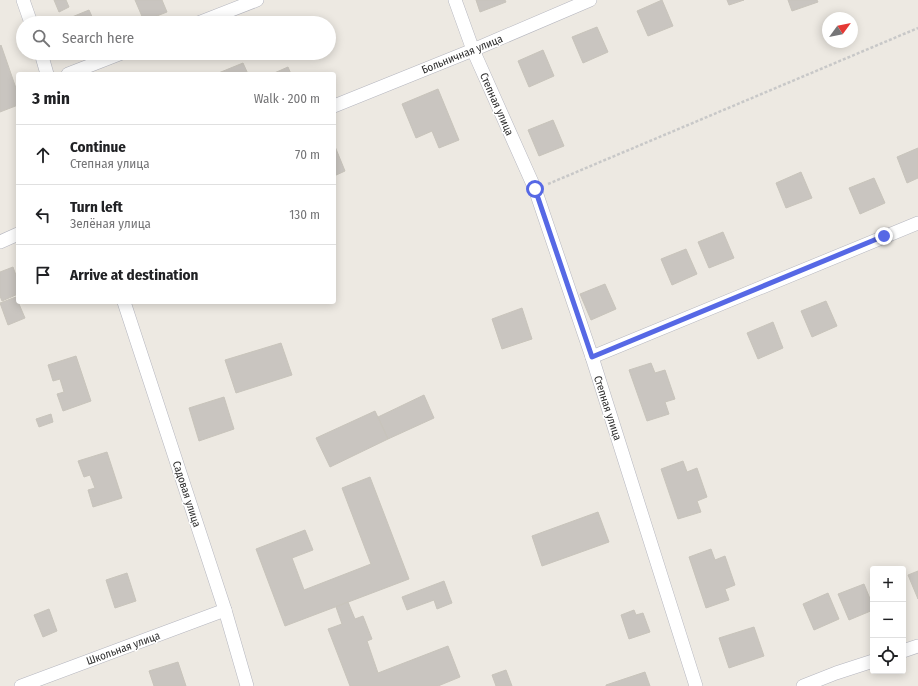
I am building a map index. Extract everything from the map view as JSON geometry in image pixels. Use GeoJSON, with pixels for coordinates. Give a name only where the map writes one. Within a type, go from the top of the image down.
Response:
{"type":"FeatureCollection","features":[{"type":"Feature","properties":{"kind":"street"},"geometry":{"type":"LineString","coordinates":[[23,0],[28,16]]}},
{"type":"Feature","properties":{"kind":"street"},"geometry":{"type":"LineString","coordinates":[[216,16],[257,0]]}},
{"type":"Feature","properties":{"kind":"street","name":"Степная улица"},"geometry":{"type":"LineString","coordinates":[[455,0],[473,50],[535,189],[592,357],[696,686]]}},
{"type":"Feature","properties":{"kind":"street","name":"Больничная улица"},"geometry":{"type":"LineString","coordinates":[[336,105],[473,50],[590,0]]}},
{"type":"Feature","properties":{"kind":"street"},"geometry":{"type":"LineString","coordinates":[[43,60],[47,72]]}},
{"type":"Feature","properties":{"kind":"street"},"geometry":{"type":"LineString","coordinates":[[73,72],[104,60]]}},
{"type":"Feature","properties":{"kind":"street"},"geometry":{"type":"LineString","coordinates":[[592,357],[918,223]]}},
{"type":"Feature","properties":{"kind":"street"},"geometry":{"type":"LineString","coordinates":[[0,242],[16,235]]}},
{"type":"Feature","properties":{"kind":"street","name":"Садовая улица"},"geometry":{"type":"LineString","coordinates":[[125,304],[225,610],[247,686]]}},
{"type":"Feature","properties":{"kind":"street","name":"Школьная улица"},"geometry":{"type":"LineString","coordinates":[[21,686],[225,610]]}},
{"type":"Feature","properties":{"kind":"street"},"geometry":{"type":"LineString","coordinates":[[906,650],[918,646]]}},
{"type":"Feature","properties":{"kind":"street"},"geometry":{"type":"LineString","coordinates":[[803,686],[870,662]]}},
{"type":"Feature","properties":{"kind":"path"},"geometry":{"type":"LineString","coordinates":[[535,189],[918,28]]}},
{"type":"Feature","properties":{"kind":"building"},"geometry":{"type":"Polygon","coordinates":[[[54,0],[66,0],[69,7],[59,12],[54,0]]]}},
{"type":"Feature","properties":{"kind":"building"},"geometry":{"type":"Polygon","coordinates":[[[135,0],[162,0],[167,12],[157,16],[142,16],[135,0]]]}},
{"type":"Feature","properties":{"kind":"building"},"geometry":{"type":"Polygon","coordinates":[[[476,0],[505,0],[506,2],[480,12],[476,0]]]}},
{"type":"Feature","properties":{"kind":"building"},"geometry":{"type":"Polygon","coordinates":[[[662,0],[673,26],[648,36],[637,11],[662,0]]]}},
{"type":"Feature","properties":{"kind":"building"},"geometry":{"type":"Polygon","coordinates":[[[727,0],[744,0],[729,5],[727,0]]]}},
{"type":"Feature","properties":{"kind":"building"},"geometry":{"type":"Polygon","coordinates":[[[788,0],[817,0],[818,2],[792,11],[788,0]]]}},
{"type":"Feature","properties":{"kind":"building"},"geometry":{"type":"Polygon","coordinates":[[[89,10],[92,16],[74,16],[89,10]]]}},
{"type":"Feature","properties":{"kind":"building"},"geometry":{"type":"Polygon","coordinates":[[[597,27],[608,52],[583,63],[572,37],[597,27]]]}},
{"type":"Feature","properties":{"kind":"building"},"geometry":{"type":"Polygon","coordinates":[[[1,45],[16,88],[16,106],[0,112],[1,45]]]}},
{"type":"Feature","properties":{"kind":"building"},"geometry":{"type":"Polygon","coordinates":[[[543,50],[554,76],[529,87],[518,61],[543,50]]]}},
{"type":"Feature","properties":{"kind":"building"},"geometry":{"type":"Polygon","coordinates":[[[243,63],[247,72],[221,72],[243,63]]]}},
{"type":"Feature","properties":{"kind":"building"},"geometry":{"type":"Polygon","coordinates":[[[288,67],[290,72],[277,72],[288,67]]]}},
{"type":"Feature","properties":{"kind":"building"},"geometry":{"type":"Polygon","coordinates":[[[438,89],[459,140],[439,148],[432,131],[416,138],[402,104],[438,89]]]}},
{"type":"Feature","properties":{"kind":"building"},"geometry":{"type":"Polygon","coordinates":[[[553,120],[564,146],[539,156],[528,130],[553,120]]]}},
{"type":"Feature","properties":{"kind":"building"},"geometry":{"type":"Polygon","coordinates":[[[918,148],[918,178],[907,183],[897,157],[918,148]]]}},
{"type":"Feature","properties":{"kind":"building"},"geometry":{"type":"Polygon","coordinates":[[[336,149],[345,171],[336,175],[336,149]]]}},
{"type":"Feature","properties":{"kind":"building"},"geometry":{"type":"Polygon","coordinates":[[[801,172],[812,198],[786,208],[776,183],[801,172]]]}},
{"type":"Feature","properties":{"kind":"building"},"geometry":{"type":"Polygon","coordinates":[[[874,178],[885,203],[860,214],[849,188],[874,178]]]}},
{"type":"Feature","properties":{"kind":"building"},"geometry":{"type":"Polygon","coordinates":[[[723,232],[734,258],[709,268],[698,242],[723,232]]]}},
{"type":"Feature","properties":{"kind":"building"},"geometry":{"type":"Polygon","coordinates":[[[686,249],[697,274],[672,285],[661,259],[686,249]]]}},
{"type":"Feature","properties":{"kind":"building"},"geometry":{"type":"Polygon","coordinates":[[[13,267],[16,275],[16,295],[2,301],[0,296],[0,272],[13,267]]]}},
{"type":"Feature","properties":{"kind":"building"},"geometry":{"type":"Polygon","coordinates":[[[605,284],[616,309],[591,320],[580,294],[605,284]]]}},
{"type":"Feature","properties":{"kind":"building"},"geometry":{"type":"Polygon","coordinates":[[[16,297],[16,304],[19,304],[25,318],[8,325],[0,303],[16,297]]]}},
{"type":"Feature","properties":{"kind":"building"},"geometry":{"type":"Polygon","coordinates":[[[826,301],[837,326],[812,337],[801,311],[826,301]]]}},
{"type":"Feature","properties":{"kind":"building"},"geometry":{"type":"Polygon","coordinates":[[[522,308],[532,339],[502,349],[492,319],[522,308]]]}},
{"type":"Feature","properties":{"kind":"building"},"geometry":{"type":"Polygon","coordinates":[[[773,322],[783,348],[758,359],[747,333],[773,322]]]}},
{"type":"Feature","properties":{"kind":"building"},"geometry":{"type":"Polygon","coordinates":[[[281,343],[292,375],[236,393],[225,360],[281,343]]]}},
{"type":"Feature","properties":{"kind":"building"},"geometry":{"type":"Polygon","coordinates":[[[76,356],[91,401],[63,411],[57,394],[64,392],[60,379],[53,381],[48,365],[76,356]]]}},
{"type":"Feature","properties":{"kind":"building"},"geometry":{"type":"Polygon","coordinates":[[[651,363],[655,373],[665,370],[675,399],[665,402],[669,414],[647,421],[629,370],[651,363]]]}},
{"type":"Feature","properties":{"kind":"building"},"geometry":{"type":"Polygon","coordinates":[[[424,395],[434,418],[388,439],[378,417],[424,395]]]}},
{"type":"Feature","properties":{"kind":"building"},"geometry":{"type":"Polygon","coordinates":[[[224,397],[234,429],[199,441],[189,408],[224,397]]]}},
{"type":"Feature","properties":{"kind":"building"},"geometry":{"type":"Polygon","coordinates":[[[375,411],[388,439],[330,467],[316,438],[375,411]]]}},
{"type":"Feature","properties":{"kind":"building"},"geometry":{"type":"Polygon","coordinates":[[[51,414],[53,422],[39,427],[36,419],[51,414]]]}},
{"type":"Feature","properties":{"kind":"building"},"geometry":{"type":"Polygon","coordinates":[[[107,452],[122,498],[93,507],[88,490],[95,488],[90,475],[84,477],[78,461],[107,452]]]}},
{"type":"Feature","properties":{"kind":"building"},"geometry":{"type":"Polygon","coordinates":[[[683,461],[687,472],[697,468],[707,497],[697,501],[701,512],[678,519],[661,469],[683,461]]]}},
{"type":"Feature","properties":{"kind":"building"},"geometry":{"type":"Polygon","coordinates":[[[370,477],[409,579],[285,626],[256,549],[305,530],[313,550],[292,558],[304,590],[371,564],[342,488],[370,477]]]}},
{"type":"Feature","properties":{"kind":"building"},"geometry":{"type":"Polygon","coordinates":[[[598,512],[609,542],[542,566],[532,536],[598,512]]]}},
{"type":"Feature","properties":{"kind":"building"},"geometry":{"type":"Polygon","coordinates":[[[711,549],[715,560],[725,556],[735,585],[725,589],[729,600],[706,608],[689,557],[711,549]]]}},
{"type":"Feature","properties":{"kind":"building"},"geometry":{"type":"Polygon","coordinates":[[[918,571],[918,599],[908,575],[918,571]]]}},
{"type":"Feature","properties":{"kind":"building"},"geometry":{"type":"Polygon","coordinates":[[[127,573],[136,601],[115,608],[106,580],[127,573]]]}},
{"type":"Feature","properties":{"kind":"building"},"geometry":{"type":"Polygon","coordinates":[[[444,581],[452,603],[437,609],[434,600],[407,610],[402,597],[444,581]]]}},
{"type":"Feature","properties":{"kind":"building"},"geometry":{"type":"Polygon","coordinates":[[[864,584],[870,599],[870,611],[849,620],[838,594],[864,584]]]}},
{"type":"Feature","properties":{"kind":"building"},"geometry":{"type":"Polygon","coordinates":[[[828,593],[839,619],[814,630],[803,604],[828,593]]]}},
{"type":"Feature","properties":{"kind":"building"},"geometry":{"type":"Polygon","coordinates":[[[348,602],[355,619],[363,616],[372,639],[367,641],[378,673],[448,646],[460,677],[438,686],[350,686],[328,629],[342,624],[336,607],[348,602]]]}},
{"type":"Feature","properties":{"kind":"building"},"geometry":{"type":"Polygon","coordinates":[[[49,609],[57,631],[43,637],[34,615],[49,609]]]}},
{"type":"Feature","properties":{"kind":"building"},"geometry":{"type":"Polygon","coordinates":[[[634,610],[636,615],[643,613],[650,632],[629,639],[621,615],[634,610]]]}},
{"type":"Feature","properties":{"kind":"building"},"geometry":{"type":"Polygon","coordinates":[[[754,627],[764,656],[729,668],[719,638],[754,627]]]}},
{"type":"Feature","properties":{"kind":"building"},"geometry":{"type":"Polygon","coordinates":[[[178,662],[186,686],[154,686],[149,671],[178,662]]]}},
{"type":"Feature","properties":{"kind":"building"},"geometry":{"type":"Polygon","coordinates":[[[506,670],[512,686],[496,686],[492,675],[506,670]]]}},
{"type":"Feature","properties":{"kind":"building"},"geometry":{"type":"Polygon","coordinates":[[[645,672],[650,686],[606,686],[606,685],[645,672]]]}},
{"type":"Feature","properties":{"kind":"route"},"geometry":{"type":"LineString","coordinates":[[535,189],[592,357],[884,236]]}}]}
